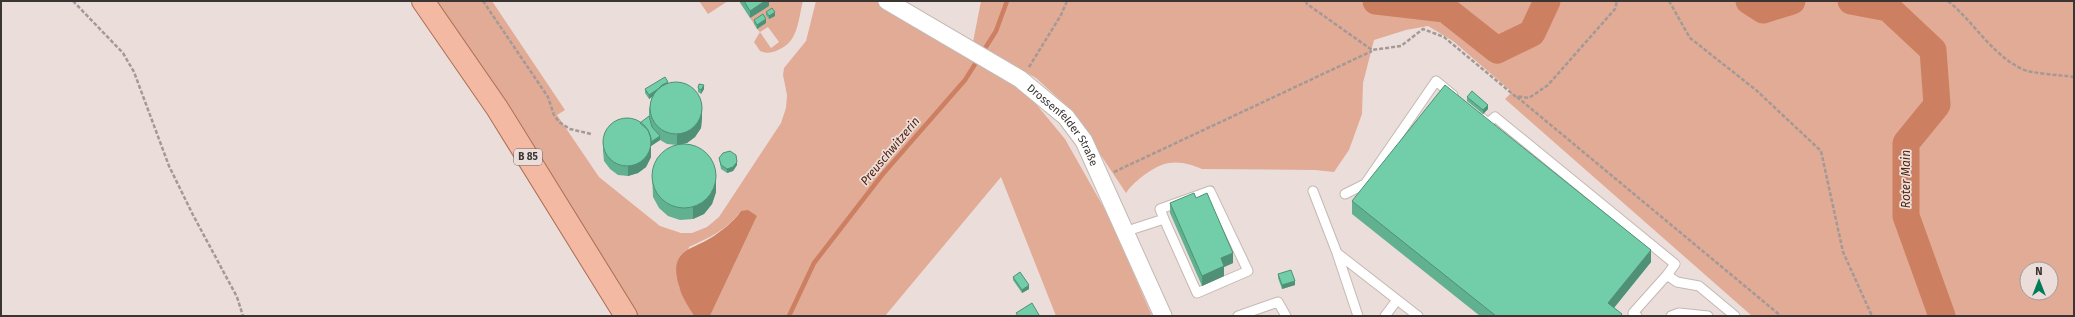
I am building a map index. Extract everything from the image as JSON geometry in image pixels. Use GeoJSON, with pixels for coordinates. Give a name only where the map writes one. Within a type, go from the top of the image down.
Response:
{"type":"FeatureCollection","features":[{"type":"Feature","properties":{"kind":"main road","name":"B 85"},"geometry":{"type":"LineString","coordinates":[[423,1],[497,108],[626,316]]}},
{"type":"Feature","properties":{"kind":"street","name":"Drossenfelder Straße"},"geometry":{"type":"LineString","coordinates":[[887,1],[1016,76],[1066,117],[1084,141],[1163,316]]}},
{"type":"Feature","properties":{"kind":"lane"},"geometry":{"type":"LineString","coordinates":[[1345,194],[1365,184],[1436,81],[1460,100]]}},
{"type":"Feature","properties":{"kind":"lane"},"geometry":{"type":"LineString","coordinates":[[1477,114],[1488,123],[1495,117],[1675,264],[1633,314],[1637,316]]}},
{"type":"Feature","properties":{"kind":"lane"},"geometry":{"type":"LineString","coordinates":[[1210,191],[1248,271],[1197,293],[1164,219],[1160,209],[1210,191]]}},
{"type":"Feature","properties":{"kind":"lane"},"geometry":{"type":"LineString","coordinates":[[1313,191],[1337,253],[1358,316]]}},
{"type":"Feature","properties":{"kind":"lane"},"geometry":{"type":"LineString","coordinates":[[1124,232],[1164,219]]}},
{"type":"Feature","properties":{"kind":"lane"},"geometry":{"type":"LineString","coordinates":[[1337,253],[1418,316]]}},
{"type":"Feature","properties":{"kind":"lane"},"geometry":{"type":"LineString","coordinates":[[1667,275],[1677,282],[1699,286],[1735,316]]}},
{"type":"Feature","properties":{"kind":"lane"},"geometry":{"type":"LineString","coordinates":[[1385,316],[1397,300]]}},
{"type":"Feature","properties":{"kind":"lane"},"geometry":{"type":"LineString","coordinates":[[1238,316],[1278,302],[1286,316]]}},
{"type":"Feature","properties":{"kind":"lane"},"geometry":{"type":"LineString","coordinates":[[1671,316],[1679,314],[1708,316]]}},
{"type":"Feature","properties":{"kind":"path"},"geometry":{"type":"LineString","coordinates":[[73,1],[123,54],[134,72],[169,166],[193,215],[237,297],[243,316]]}},
{"type":"Feature","properties":{"kind":"path"},"geometry":{"type":"LineString","coordinates":[[483,1],[548,97],[554,115],[559,122],[570,129],[591,134]]}},
{"type":"Feature","properties":{"kind":"path"},"geometry":{"type":"LineString","coordinates":[[1016,76],[1061,15],[1067,1]]}},
{"type":"Feature","properties":{"kind":"path"},"geometry":{"type":"LineString","coordinates":[[1306,1],[1307,4],[1372,50]]}},
{"type":"Feature","properties":{"kind":"path"},"geometry":{"type":"LineString","coordinates":[[1515,96],[1529,98],[1548,84],[1615,9],[1617,1]]}},
{"type":"Feature","properties":{"kind":"path"},"geometry":{"type":"LineString","coordinates":[[1669,1],[1690,38],[1756,90],[1822,151],[1843,252],[1872,316]]}},
{"type":"Feature","properties":{"kind":"path"},"geometry":{"type":"LineString","coordinates":[[1948,1],[1958,9],[1992,48],[2023,70],[2074,77]]}},
{"type":"Feature","properties":{"kind":"path"},"geometry":{"type":"LineString","coordinates":[[1100,178],[1372,50],[1401,46],[1423,29],[1444,38],[1781,316]]}},
{"type":"Feature","properties":{"kind":"shaded area"},"geometry":{"type":"Polygon","coordinates":[[[437,1],[492,1],[565,110],[557,115],[599,177],[660,226],[681,233],[692,233],[707,227],[719,217],[781,123],[786,108],[787,95],[783,75],[784,68],[806,41],[816,1],[876,1],[947,46],[1007,80],[1031,98],[1065,139],[1108,215],[1152,316],[1056,316],[1001,177],[885,316],[710,316],[757,216],[741,211],[724,228],[689,247],[679,287],[694,316],[638,316],[437,1]]]}},
{"type":"Feature","properties":{"kind":"shaded area"},"geometry":{"type":"Polygon","coordinates":[[[699,1],[728,1],[708,14],[699,1]]]}},
{"type":"Feature","properties":{"kind":"shaded area"},"geometry":{"type":"Polygon","coordinates":[[[766,1],[803,1],[794,36],[790,42],[778,50],[767,53],[760,51],[754,42],[760,32],[757,29],[766,23],[754,24],[750,18],[769,6],[766,1]],[[768,27],[760,32],[771,48],[779,42],[768,27]]]}},
{"type":"Feature","properties":{"kind":"shaded area"},"geometry":{"type":"Polygon","coordinates":[[[981,1],[2074,1],[2074,316],[1752,316],[1505,99],[1512,92],[1453,41],[1428,26],[1406,30],[1374,40],[1363,83],[1362,114],[1349,150],[1334,172],[1315,170],[1202,169],[1186,164],[1169,163],[1163,164],[1151,170],[1139,179],[1126,193],[1070,109],[1036,78],[973,42],[981,1]]]}},
{"type":"Feature","properties":{"kind":"shaded area"},"geometry":{"type":"Polygon","coordinates":[[[748,210],[757,216],[710,316],[694,316],[680,290],[676,274],[679,258],[690,249],[721,231],[741,211],[748,210]]]}},
{"type":"Feature","properties":{"kind":"building"},"geometry":{"type":"Polygon","coordinates":[[[744,1],[765,1],[750,11],[744,1]]]}},
{"type":"Feature","properties":{"kind":"building"},"geometry":{"type":"Polygon","coordinates":[[[772,8],[775,12],[769,16],[766,12],[772,8]]]}},
{"type":"Feature","properties":{"kind":"building"},"geometry":{"type":"Polygon","coordinates":[[[763,14],[766,19],[757,25],[754,20],[763,14]]]}},
{"type":"Feature","properties":{"kind":"building"},"geometry":{"type":"Polygon","coordinates":[[[665,77],[668,82],[649,95],[645,89],[665,77]]]}},
{"type":"Feature","properties":{"kind":"building"},"geometry":{"type":"Polygon","coordinates":[[[671,82],[681,82],[695,89],[702,103],[702,113],[695,127],[681,134],[671,134],[661,130],[654,123],[650,113],[650,103],[654,93],[661,86],[671,82]]]}},
{"type":"Feature","properties":{"kind":"building"},"geometry":{"type":"Polygon","coordinates":[[[699,84],[704,85],[701,90],[698,88],[699,84]]]}},
{"type":"Feature","properties":{"kind":"building"},"geometry":{"type":"Polygon","coordinates":[[[1445,85],[1651,250],[1608,303],[1622,314],[1620,316],[1496,316],[1352,201],[1445,85]]]}},
{"type":"Feature","properties":{"kind":"building"},"geometry":{"type":"Polygon","coordinates":[[[1472,91],[1488,105],[1483,110],[1467,97],[1472,91]]]}},
{"type":"Feature","properties":{"kind":"building"},"geometry":{"type":"Polygon","coordinates":[[[649,116],[652,127],[660,136],[651,142],[648,130],[640,123],[649,116]]]}},
{"type":"Feature","properties":{"kind":"building"},"geometry":{"type":"Polygon","coordinates":[[[622,118],[632,118],[644,125],[651,137],[651,147],[644,159],[632,166],[622,166],[614,162],[607,155],[603,147],[603,137],[607,129],[614,122],[622,118]]]}},
{"type":"Feature","properties":{"kind":"building"},"geometry":{"type":"Polygon","coordinates":[[[684,144],[702,150],[710,158],[716,176],[710,194],[702,202],[684,208],[666,202],[658,194],[652,176],[658,158],[666,150],[684,144]]]}},
{"type":"Feature","properties":{"kind":"building"},"geometry":{"type":"Polygon","coordinates":[[[730,151],[736,155],[737,162],[733,167],[727,169],[721,165],[719,158],[723,153],[730,151]]]}},
{"type":"Feature","properties":{"kind":"building"},"geometry":{"type":"Polygon","coordinates":[[[1194,193],[1196,198],[1207,193],[1233,253],[1221,258],[1224,266],[1202,276],[1170,203],[1194,193]]]}},
{"type":"Feature","properties":{"kind":"building"},"geometry":{"type":"Polygon","coordinates":[[[1291,270],[1295,281],[1282,285],[1278,274],[1291,270]]]}},
{"type":"Feature","properties":{"kind":"building"},"geometry":{"type":"Polygon","coordinates":[[[1020,272],[1029,285],[1022,290],[1013,277],[1020,272]]]}},
{"type":"Feature","properties":{"kind":"building"},"geometry":{"type":"Polygon","coordinates":[[[1032,303],[1039,315],[1018,316],[1016,313],[1032,303]]]}},
{"type":"Feature","properties":{"kind":"waterway","name":"Preuschwitzerin"},"geometry":{"type":"LineString","coordinates":[[789,316],[814,263],[882,175],[965,80],[996,31],[1007,1]]}},
{"type":"Feature","properties":{"kind":"waterway","name":"Roter Main"},"geometry":{"type":"LineString","coordinates":[[1376,1],[1445,9],[1497,50],[1532,33],[1547,1]]}},
{"type":"Feature","properties":{"kind":"waterway","name":"Roter Main"},"geometry":{"type":"LineString","coordinates":[[1749,1],[1763,10],[1792,1]]}},
{"type":"Feature","properties":{"kind":"waterway","name":"Roter Main"},"geometry":{"type":"LineString","coordinates":[[1851,1],[1888,8],[1933,50],[1937,105],[1906,143],[1906,216],[1942,316]]}}]}
